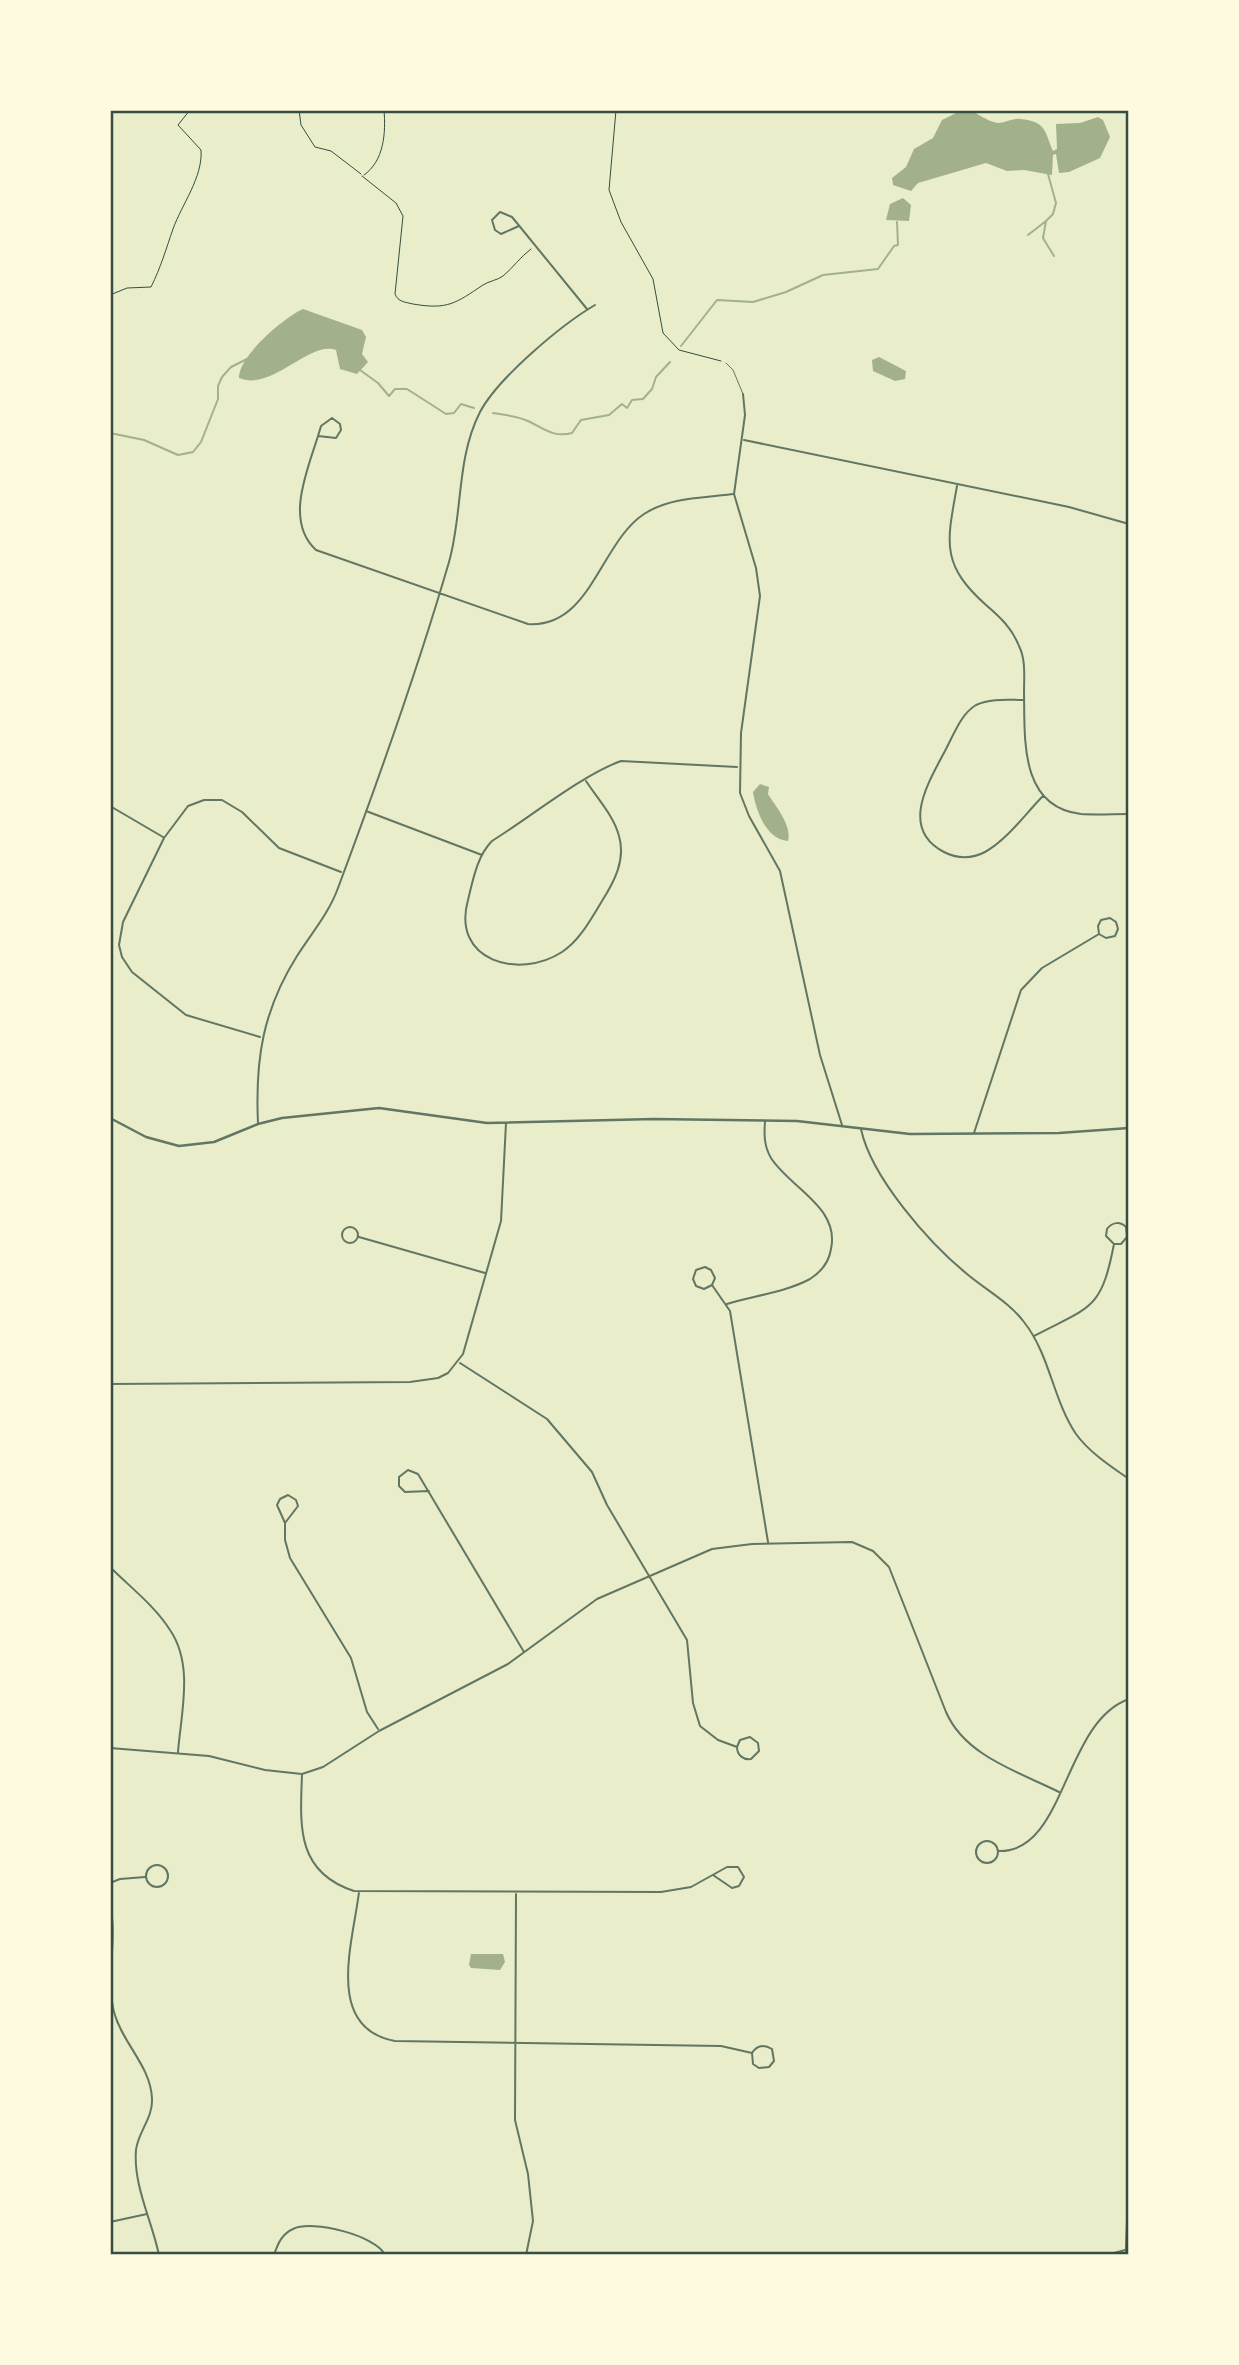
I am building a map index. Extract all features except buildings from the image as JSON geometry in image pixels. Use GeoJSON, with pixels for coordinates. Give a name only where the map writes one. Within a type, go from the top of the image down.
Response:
{"type":"FeatureCollection","features":[{"type":"Feature","properties":{"kind":"street"},"geometry":{"type":"LineString","coordinates":[[519,226],[501,234],[495,230],[492,220],[496,214],[507,212],[519,226],[535,245],[587,309]]}},
{"type":"Feature","properties":{"kind":"street"},"geometry":{"type":"LineString","coordinates":[[258,1124],[261,1037],[280,985],[334,897],[365,811],[439,594],[454,539],[467,442],[481,411],[509,375],[595,305]]}},
{"type":"Feature","properties":{"kind":"street"},"geometry":{"type":"LineString","coordinates":[[743,394],[745,415],[734,494],[760,590],[738,767],[744,806],[780,870],[820,1055],[842,1125]]}},
{"type":"Feature","properties":{"kind":"street"},"geometry":{"type":"LineString","coordinates":[[318,436],[336,438],[341,430],[340,424],[335,419],[325,420],[318,436],[299,515],[308,542],[326,556],[523,623],[556,620],[579,602],[615,543],[639,518],[670,503],[734,494]]}},
{"type":"Feature","properties":{"kind":"street"},"geometry":{"type":"LineString","coordinates":[[741,439],[957,486],[1069,507],[1129,524]]}},
{"type":"Feature","properties":{"kind":"street"},"geometry":{"type":"LineString","coordinates":[[957,486],[948,545],[951,563],[963,583],[1006,624],[1016,638],[1023,659],[1027,764],[1044,795],[1074,812],[1129,814]]}},
{"type":"Feature","properties":{"kind":"street"},"geometry":{"type":"LineString","coordinates":[[1024,701],[982,703],[965,715],[923,794],[921,823],[928,838],[941,850],[957,856],[974,856],[995,845],[1044,795]]}},
{"type":"Feature","properties":{"kind":"street"},"geometry":{"type":"LineString","coordinates":[[586,781],[615,826],[621,857],[611,886],[582,931],[563,951],[542,961],[515,965],[489,958],[475,948],[467,932],[464,915],[482,855],[492,841],[586,781],[615,763],[633,759],[738,767]]}},
{"type":"Feature","properties":{"kind":"street"},"geometry":{"type":"LineString","coordinates":[[261,1037],[186,1015],[132,972],[122,957],[119,945],[123,922],[164,838],[188,806],[204,800],[222,800],[242,812],[279,848],[343,873]]}},
{"type":"Feature","properties":{"kind":"street"},"geometry":{"type":"LineString","coordinates":[[110,806],[164,838]]}},
{"type":"Feature","properties":{"kind":"street"},"geometry":{"type":"LineString","coordinates":[[365,811],[447,839],[482,855]]}},
{"type":"Feature","properties":{"kind":"street"},"geometry":{"type":"LineString","coordinates":[[1108,918],[1116,922],[1118,929],[1115,936],[1105,939],[1100,934],[1098,926],[1101,920],[1108,918]]}},
{"type":"Feature","properties":{"kind":"street"},"geometry":{"type":"LineString","coordinates":[[974,1134],[1017,996],[1031,978],[1100,934]]}},
{"type":"Feature","properties":{"kind":"street"},"geometry":{"type":"LineString","coordinates":[[110,1118],[146,1137],[179,1146],[225,1139],[258,1124],[294,1116],[379,1108],[464,1121],[506,1123],[654,1119],[765,1120],[842,1125],[910,1134],[1129,1129]]}},
{"type":"Feature","properties":{"kind":"street"},"geometry":{"type":"LineString","coordinates":[[727,1304],[807,1280],[825,1265],[831,1250],[832,1233],[826,1217],[768,1153],[764,1140],[765,1120]]}},
{"type":"Feature","properties":{"kind":"street"},"geometry":{"type":"LineString","coordinates":[[110,1384],[419,1381],[438,1378],[459,1362],[501,1221],[506,1123]]}},
{"type":"Feature","properties":{"kind":"street"},"geometry":{"type":"LineString","coordinates":[[861,1128],[868,1151],[899,1200],[962,1270],[1015,1311],[1033,1336],[1078,1436],[1129,1479]]}},
{"type":"Feature","properties":{"kind":"street"},"geometry":{"type":"LineString","coordinates":[[1120,1223],[1126,1227],[1128,1237],[1121,1244],[1114,1244],[1106,1236],[1107,1229],[1120,1223]]}},
{"type":"Feature","properties":{"kind":"street"},"geometry":{"type":"LineString","coordinates":[[359,1237],[354,1243],[342,1239],[343,1231],[352,1227],[359,1237],[486,1274]]}},
{"type":"Feature","properties":{"kind":"street"},"geometry":{"type":"LineString","coordinates":[[1033,1336],[1096,1300],[1106,1282],[1114,1244]]}},
{"type":"Feature","properties":{"kind":"street"},"geometry":{"type":"LineString","coordinates":[[705,1267],[711,1270],[715,1279],[712,1285],[707,1289],[698,1287],[693,1279],[696,1270],[705,1267]]}},
{"type":"Feature","properties":{"kind":"street"},"geometry":{"type":"LineString","coordinates":[[712,1285],[727,1304],[769,1543]]}},
{"type":"Feature","properties":{"kind":"street"},"geometry":{"type":"LineString","coordinates":[[459,1362],[551,1423],[596,1478],[607,1505],[687,1640],[693,1703],[701,1726],[718,1740],[737,1747]]}},
{"type":"Feature","properties":{"kind":"street"},"geometry":{"type":"LineString","coordinates":[[429,1491],[405,1492],[399,1486],[399,1477],[406,1471],[414,1471],[429,1491],[525,1653]]}},
{"type":"Feature","properties":{"kind":"street"},"geometry":{"type":"LineString","coordinates":[[285,1523],[298,1508],[296,1500],[288,1496],[279,1499],[277,1505],[285,1523],[285,1544],[290,1558],[351,1658],[368,1712],[379,1731]]}},
{"type":"Feature","properties":{"kind":"street"},"geometry":{"type":"LineString","coordinates":[[110,1748],[220,1758],[265,1770],[302,1774],[323,1767],[379,1731],[493,1673],[525,1653],[597,1599],[648,1575],[712,1549],[769,1543],[852,1542],[877,1555],[891,1573],[954,1728],[975,1748],[1059,1792]]}},
{"type":"Feature","properties":{"kind":"street"},"geometry":{"type":"LineString","coordinates":[[110,1567],[164,1622],[179,1646],[184,1674],[178,1753]]}},
{"type":"Feature","properties":{"kind":"street"},"geometry":{"type":"LineString","coordinates":[[998,1851],[1012,1851],[1033,1839],[1097,1720],[1114,1705],[1129,1699]]}},
{"type":"Feature","properties":{"kind":"street"},"geometry":{"type":"LineString","coordinates":[[750,1737],[756,1741],[759,1751],[755,1757],[748,1759],[738,1754],[737,1747],[743,1738],[750,1737]]}},
{"type":"Feature","properties":{"kind":"street"},"geometry":{"type":"LineString","coordinates":[[302,1774],[303,1839],[311,1861],[332,1881],[359,1892],[670,1892],[696,1885],[713,1875],[734,1866],[741,1870],[744,1877],[739,1886],[732,1888],[713,1875]]}},
{"type":"Feature","properties":{"kind":"street"},"geometry":{"type":"LineString","coordinates":[[985,1841],[992,1842],[998,1851],[991,1863],[980,1861],[976,1856],[978,1845],[985,1841]]}},
{"type":"Feature","properties":{"kind":"street"},"geometry":{"type":"LineString","coordinates":[[155,1865],[163,1866],[168,1874],[165,1883],[157,1887],[149,1883],[146,1877],[148,1870],[155,1865]]}},
{"type":"Feature","properties":{"kind":"street"},"geometry":{"type":"LineString","coordinates":[[110,1884],[120,1879],[146,1877]]}},
{"type":"Feature","properties":{"kind":"street"},"geometry":{"type":"LineString","coordinates":[[359,1892],[348,1993],[353,2014],[359,2023],[375,2036],[395,2041],[721,2046],[752,2053]]}},
{"type":"Feature","properties":{"kind":"street"},"geometry":{"type":"LineString","coordinates":[[516,1893],[515,2120],[528,2174],[533,2221],[526,2255]]}},
{"type":"Feature","properties":{"kind":"street"},"geometry":{"type":"LineString","coordinates":[[110,1905],[114,1930],[113,2011],[119,2027],[145,2071],[152,2099],[151,2110],[136,2147],[138,2176],[159,2255]]}},
{"type":"Feature","properties":{"kind":"street"},"geometry":{"type":"LineString","coordinates":[[757,2047],[768,2047],[774,2053],[774,2061],[769,2067],[759,2068],[753,2064],[752,2053],[757,2047]]}},
{"type":"Feature","properties":{"kind":"street"},"geometry":{"type":"LineString","coordinates":[[1126,2255],[1129,2170]]}},
{"type":"Feature","properties":{"kind":"street"},"geometry":{"type":"LineString","coordinates":[[110,2222],[148,2213]]}},
{"type":"Feature","properties":{"kind":"street"},"geometry":{"type":"LineString","coordinates":[[274,2255],[283,2235],[292,2229],[309,2225],[367,2239],[380,2247],[385,2255]]}},
{"type":"Feature","properties":{"kind":"street"},"geometry":{"type":"LineString","coordinates":[[1107,2255],[1126,2250]]}},
{"type":"Feature","properties":{"kind":"lane"},"geometry":{"type":"LineString","coordinates":[[726,363],[733,370],[743,394]]}},
{"type":"Feature","properties":{"kind":"path"},"geometry":{"type":"LineString","coordinates":[[110,295],[127,288],[151,286],[165,259],[173,229],[202,163],[201,150],[178,125],[190,110]]}},
{"type":"Feature","properties":{"kind":"path"},"geometry":{"type":"LineString","coordinates":[[299,110],[301,125],[315,147],[331,151],[396,203],[403,216],[395,294],[401,301],[441,308],[453,301],[463,301],[485,283],[501,277],[535,245]]}},
{"type":"Feature","properties":{"kind":"path"},"geometry":{"type":"LineString","coordinates":[[362,176],[373,169],[381,152],[384,110]]}},
{"type":"Feature","properties":{"kind":"path"},"geometry":{"type":"LineString","coordinates":[[616,110],[609,190],[621,222],[653,279],[663,333],[679,350],[726,363]]}},
{"type":"Feature","properties":{"kind":"shaded area"},"geometry":{"type":"Polygon","coordinates":[[[962,110],[998,123],[1017,119],[1035,122],[1044,129],[1053,151],[1057,149],[1056,124],[1080,123],[1098,117],[1103,120],[1110,137],[1100,158],[1069,172],[1059,173],[1056,154],[1053,155],[1052,175],[1024,170],[1007,171],[986,163],[918,183],[911,191],[893,185],[892,178],[906,167],[914,149],[933,138],[942,120],[962,110]]]}},
{"type":"Feature","properties":{"kind":"shaded area"},"geometry":{"type":"Polygon","coordinates":[[[903,198],[911,205],[909,221],[886,220],[890,204],[903,198]]]}},
{"type":"Feature","properties":{"kind":"shaded area"},"geometry":{"type":"Polygon","coordinates":[[[303,309],[362,330],[366,337],[362,354],[368,362],[357,374],[340,369],[336,350],[325,349],[264,378],[239,378],[246,360],[263,339],[303,309]]]}},
{"type":"Feature","properties":{"kind":"shaded area"},"geometry":{"type":"Polygon","coordinates":[[[879,357],[906,371],[905,379],[895,381],[873,371],[872,360],[879,357]]]}},
{"type":"Feature","properties":{"kind":"shaded area"},"geometry":{"type":"Polygon","coordinates":[[[760,784],[769,787],[768,794],[786,823],[788,841],[774,835],[763,823],[753,792],[760,784]]]}},
{"type":"Feature","properties":{"kind":"shaded area"},"geometry":{"type":"Polygon","coordinates":[[[471,1954],[503,1954],[505,1962],[500,1970],[471,1968],[471,1954]]]}},
{"type":"Feature","properties":{"kind":"waterway"},"geometry":{"type":"LineString","coordinates":[[1048,174],[1056,203],[1053,214],[1046,221],[1043,238],[1054,256]]}},
{"type":"Feature","properties":{"kind":"waterway"},"geometry":{"type":"LineString","coordinates":[[1028,235],[1046,221]]}},
{"type":"Feature","properties":{"kind":"waterway"},"geometry":{"type":"LineString","coordinates":[[681,346],[717,300],[753,302],[786,292],[823,275],[878,269],[894,246],[898,245],[897,222]]}},
{"type":"Feature","properties":{"kind":"waterway"},"geometry":{"type":"LineString","coordinates":[[110,433],[144,440],[178,455],[193,452],[201,442],[218,399],[218,386],[222,377],[231,367],[251,357]]}},
{"type":"Feature","properties":{"kind":"waterway"},"geometry":{"type":"LineString","coordinates":[[493,413],[524,419],[554,433],[572,433],[581,420],[609,415],[622,404],[627,408],[632,400],[643,399],[652,389],[656,377],[670,362]]}},
{"type":"Feature","properties":{"kind":"waterway"},"geometry":{"type":"LineString","coordinates":[[360,370],[378,383],[389,396],[395,389],[407,389],[446,414],[454,413],[461,404],[474,408]]}}]}
